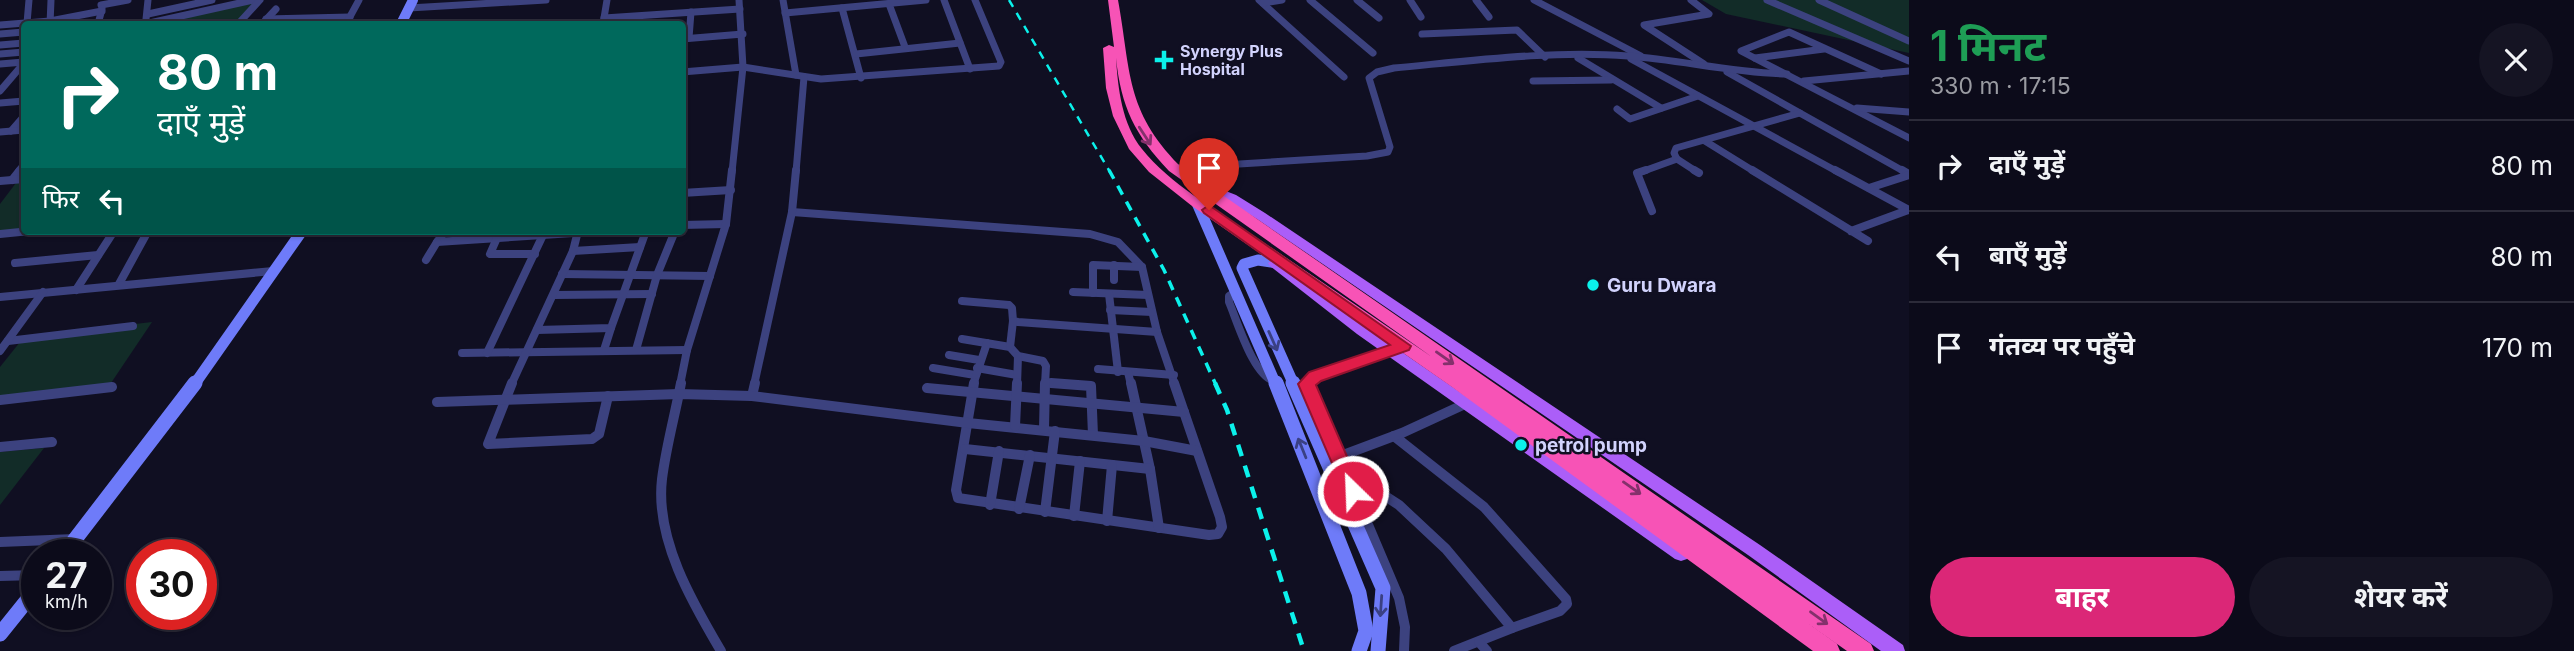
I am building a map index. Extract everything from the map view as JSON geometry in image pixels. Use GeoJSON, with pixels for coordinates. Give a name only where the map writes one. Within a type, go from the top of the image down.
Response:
{"type":"FeatureCollection","features":[{"type":"Feature","properties":{"kind":"highway"},"geometry":{"type":"LineString","coordinates":[[1105,0],[1112,88],[1124,130],[1135,149],[1154,169],[1281,264],[1864,651]]}},
{"type":"Feature","properties":{"kind":"highway"},"geometry":{"type":"LineString","coordinates":[[1113,0],[1128,102],[1146,139],[1174,168],[1404,345],[1830,651]]}},
{"type":"Feature","properties":{"kind":"main road"},"geometry":{"type":"LineString","coordinates":[[402,21],[411,4]]}},
{"type":"Feature","properties":{"kind":"main road"},"geometry":{"type":"LineString","coordinates":[[1188,180],[1245,205],[1754,550],[1896,651]]}},
{"type":"Feature","properties":{"kind":"main road"},"geometry":{"type":"LineString","coordinates":[[1197,202],[1279,391],[1359,593],[1366,631],[1359,651]]}},
{"type":"Feature","properties":{"kind":"main road"},"geometry":{"type":"LineString","coordinates":[[75,539],[172,417],[299,235]]}},
{"type":"Feature","properties":{"kind":"main road"},"geometry":{"type":"LineString","coordinates":[[1281,264],[1258,260],[1244,264],[1242,268],[1383,588],[1378,651]]}},
{"type":"Feature","properties":{"kind":"main road"},"geometry":{"type":"LineString","coordinates":[[1404,345],[1465,404],[1810,649]]}},
{"type":"Feature","properties":{"kind":"main road"},"geometry":{"type":"LineString","coordinates":[[0,634],[21,608]]}},
{"type":"Feature","properties":{"kind":"street"},"geometry":{"type":"LineString","coordinates":[[26,21],[29,0]]}},
{"type":"Feature","properties":{"kind":"street"},"geometry":{"type":"LineString","coordinates":[[50,21],[51,0]]}},
{"type":"Feature","properties":{"kind":"street"},"geometry":{"type":"LineString","coordinates":[[56,21],[101,5],[128,0]]}},
{"type":"Feature","properties":{"kind":"street"},"geometry":{"type":"LineString","coordinates":[[146,21],[148,0]]}},
{"type":"Feature","properties":{"kind":"street"},"geometry":{"type":"LineString","coordinates":[[148,14],[212,0]]}},
{"type":"Feature","properties":{"kind":"street"},"geometry":{"type":"LineString","coordinates":[[158,21],[253,0]]}},
{"type":"Feature","properties":{"kind":"street"},"geometry":{"type":"LineString","coordinates":[[241,21],[260,0]]}},
{"type":"Feature","properties":{"kind":"street"},"geometry":{"type":"LineString","coordinates":[[348,21],[359,0]]}},
{"type":"Feature","properties":{"kind":"street"},"geometry":{"type":"LineString","coordinates":[[411,4],[546,0]]}},
{"type":"Feature","properties":{"kind":"street"},"geometry":{"type":"LineString","coordinates":[[607,0],[604,21],[740,4],[743,67],[726,224],[687,350],[662,481],[662,506],[676,566],[688,594],[721,651]]}},
{"type":"Feature","properties":{"kind":"street"},"geometry":{"type":"LineString","coordinates":[[752,396],[792,212],[800,76],[783,0]]}},
{"type":"Feature","properties":{"kind":"street"},"geometry":{"type":"LineString","coordinates":[[785,13],[926,0]]}},
{"type":"Feature","properties":{"kind":"street"},"geometry":{"type":"LineString","coordinates":[[944,0],[970,69]]}},
{"type":"Feature","properties":{"kind":"street"},"geometry":{"type":"LineString","coordinates":[[686,72],[743,67],[800,76],[861,78],[1002,64],[975,0]]}},
{"type":"Feature","properties":{"kind":"street"},"geometry":{"type":"LineString","coordinates":[[1261,2],[1282,0]]}},
{"type":"Feature","properties":{"kind":"street"},"geometry":{"type":"LineString","coordinates":[[1310,0],[1373,53]]}},
{"type":"Feature","properties":{"kind":"street"},"geometry":{"type":"LineString","coordinates":[[1357,0],[1379,18]]}},
{"type":"Feature","properties":{"kind":"street"},"geometry":{"type":"LineString","coordinates":[[1410,0],[1421,17]]}},
{"type":"Feature","properties":{"kind":"street"},"geometry":{"type":"LineString","coordinates":[[1476,0],[1489,17]]}},
{"type":"Feature","properties":{"kind":"street"},"geometry":{"type":"LineString","coordinates":[[1534,0],[1646,59]]}},
{"type":"Feature","properties":{"kind":"street"},"geometry":{"type":"LineString","coordinates":[[1692,0],[1709,14],[1644,25],[1709,67]]}},
{"type":"Feature","properties":{"kind":"street"},"geometry":{"type":"LineString","coordinates":[[1768,0],[1909,61]]}},
{"type":"Feature","properties":{"kind":"street"},"geometry":{"type":"LineString","coordinates":[[1819,0],[1909,41]]}},
{"type":"Feature","properties":{"kind":"street"},"geometry":{"type":"LineString","coordinates":[[1261,2],[1344,76]]}},
{"type":"Feature","properties":{"kind":"street"},"geometry":{"type":"LineString","coordinates":[[889,4],[905,47]]}},
{"type":"Feature","properties":{"kind":"street"},"geometry":{"type":"LineString","coordinates":[[842,8],[861,78]]}},
{"type":"Feature","properties":{"kind":"street"},"geometry":{"type":"LineString","coordinates":[[265,21],[275,9]]}},
{"type":"Feature","properties":{"kind":"street"},"geometry":{"type":"LineString","coordinates":[[691,12],[686,39],[743,34]]}},
{"type":"Feature","properties":{"kind":"street"},"geometry":{"type":"LineString","coordinates":[[645,21],[646,15]]}},
{"type":"Feature","properties":{"kind":"street"},"geometry":{"type":"LineString","coordinates":[[281,21],[350,17]]}},
{"type":"Feature","properties":{"kind":"street"},"geometry":{"type":"LineString","coordinates":[[0,25],[21,23]]}},
{"type":"Feature","properties":{"kind":"street"},"geometry":{"type":"LineString","coordinates":[[1422,34],[1517,30],[1545,57]]}},
{"type":"Feature","properties":{"kind":"street"},"geometry":{"type":"LineString","coordinates":[[0,34],[21,32]]}},
{"type":"Feature","properties":{"kind":"street"},"geometry":{"type":"LineString","coordinates":[[1881,74],[1786,32],[1741,49],[1909,138]]}},
{"type":"Feature","properties":{"kind":"street"},"geometry":{"type":"LineString","coordinates":[[0,45],[21,43]]}},
{"type":"Feature","properties":{"kind":"street"},"geometry":{"type":"LineString","coordinates":[[856,54],[960,43]]}},
{"type":"Feature","properties":{"kind":"street"},"geometry":{"type":"LineString","coordinates":[[1755,58],[1826,48]]}},
{"type":"Feature","properties":{"kind":"street"},"geometry":{"type":"LineString","coordinates":[[0,54],[21,52]]}},
{"type":"Feature","properties":{"kind":"street"},"geometry":{"type":"LineString","coordinates":[[1174,168],[1381,155],[1388,152],[1390,147],[1369,78],[1377,72],[1418,65],[1545,57],[1627,56],[1787,74]]}},
{"type":"Feature","properties":{"kind":"street"},"geometry":{"type":"LineString","coordinates":[[1627,56],[1908,210]]}},
{"type":"Feature","properties":{"kind":"street"},"geometry":{"type":"LineString","coordinates":[[1576,57],[1661,108]]}},
{"type":"Feature","properties":{"kind":"street"},"geometry":{"type":"LineString","coordinates":[[0,64],[21,63]]}},
{"type":"Feature","properties":{"kind":"street"},"geometry":{"type":"LineString","coordinates":[[0,90],[21,66]]}},
{"type":"Feature","properties":{"kind":"street"},"geometry":{"type":"LineString","coordinates":[[1720,68],[1909,175]]}},
{"type":"Feature","properties":{"kind":"street"},"geometry":{"type":"LineString","coordinates":[[1802,82],[1909,71]]}},
{"type":"Feature","properties":{"kind":"street"},"geometry":{"type":"LineString","coordinates":[[1533,81],[1614,80]]}},
{"type":"Feature","properties":{"kind":"street"},"geometry":{"type":"LineString","coordinates":[[1617,110],[1628,119],[1698,96]]}},
{"type":"Feature","properties":{"kind":"street"},"geometry":{"type":"LineString","coordinates":[[0,103],[21,101]]}},
{"type":"Feature","properties":{"kind":"street"},"geometry":{"type":"LineString","coordinates":[[1852,107],[1909,112]]}},
{"type":"Feature","properties":{"kind":"street"},"geometry":{"type":"LineString","coordinates":[[1699,173],[1677,159],[1674,153],[1676,148],[1800,113]]}},
{"type":"Feature","properties":{"kind":"street"},"geometry":{"type":"LineString","coordinates":[[11,131],[21,119]]}},
{"type":"Feature","properties":{"kind":"street"},"geometry":{"type":"LineString","coordinates":[[0,132],[21,130]]}},
{"type":"Feature","properties":{"kind":"street"},"geometry":{"type":"LineString","coordinates":[[1705,141],[1868,241]]}},
{"type":"Feature","properties":{"kind":"street"},"geometry":{"type":"LineString","coordinates":[[1652,211],[1637,173],[1677,159]]}},
{"type":"Feature","properties":{"kind":"street"},"geometry":{"type":"LineString","coordinates":[[12,180],[21,168]]}},
{"type":"Feature","properties":{"kind":"street"},"geometry":{"type":"LineString","coordinates":[[1869,188],[1909,175]]}},
{"type":"Feature","properties":{"kind":"street"},"geometry":{"type":"LineString","coordinates":[[0,181],[21,179]]}},
{"type":"Feature","properties":{"kind":"street"},"geometry":{"type":"LineString","coordinates":[[686,193],[731,190]]}},
{"type":"Feature","properties":{"kind":"street"},"geometry":{"type":"LineString","coordinates":[[1851,231],[1908,210]]}},
{"type":"Feature","properties":{"kind":"street"},"geometry":{"type":"LineString","coordinates":[[792,212],[1090,234],[1118,242],[1142,267],[1157,332],[1174,375],[1222,527],[1218,534],[1209,535],[990,505],[958,498],[956,490],[965,449],[972,393],[977,368],[987,343]]}},
{"type":"Feature","properties":{"kind":"street"},"geometry":{"type":"LineString","coordinates":[[686,225],[726,224]]}},
{"type":"Feature","properties":{"kind":"street"},"geometry":{"type":"LineString","coordinates":[[0,234],[21,232]]}},
{"type":"Feature","properties":{"kind":"street"},"geometry":{"type":"LineString","coordinates":[[76,290],[111,235]]}},
{"type":"Feature","properties":{"kind":"street"},"geometry":{"type":"LineString","coordinates":[[119,284],[146,235]]}},
{"type":"Feature","properties":{"kind":"street"},"geometry":{"type":"LineString","coordinates":[[426,261],[442,235]]}},
{"type":"Feature","properties":{"kind":"street"},"geometry":{"type":"LineString","coordinates":[[437,242],[543,235],[487,353]]}},
{"type":"Feature","properties":{"kind":"street"},"geometry":{"type":"LineString","coordinates":[[577,235],[554,295],[488,441],[491,445],[592,439],[599,434],[608,396]]}},
{"type":"Feature","properties":{"kind":"street"},"geometry":{"type":"LineString","coordinates":[[604,351],[644,235]]}},
{"type":"Feature","properties":{"kind":"street"},"geometry":{"type":"LineString","coordinates":[[636,349],[657,275],[673,235]]}},
{"type":"Feature","properties":{"kind":"street"},"geometry":{"type":"LineString","coordinates":[[497,238],[490,254],[535,254]]}},
{"type":"Feature","properties":{"kind":"street"},"geometry":{"type":"LineString","coordinates":[[573,251],[640,247]]}},
{"type":"Feature","properties":{"kind":"street"},"geometry":{"type":"LineString","coordinates":[[15,263],[98,255]]}},
{"type":"Feature","properties":{"kind":"street"},"geometry":{"type":"LineString","coordinates":[[1093,293],[1091,267],[1098,264],[1142,267]]}},
{"type":"Feature","properties":{"kind":"street"},"geometry":{"type":"LineString","coordinates":[[1114,265],[1114,280]]}},
{"type":"Feature","properties":{"kind":"street"},"geometry":{"type":"LineString","coordinates":[[0,297],[273,271]]}},
{"type":"Feature","properties":{"kind":"street"},"geometry":{"type":"LineString","coordinates":[[562,274],[710,276]]}},
{"type":"Feature","properties":{"kind":"street"},"geometry":{"type":"LineString","coordinates":[[0,351],[43,292]]}},
{"type":"Feature","properties":{"kind":"street"},"geometry":{"type":"LineString","coordinates":[[1073,292],[1148,295]]}},
{"type":"Feature","properties":{"kind":"street"},"geometry":{"type":"LineString","coordinates":[[554,295],[652,294]]}},
{"type":"Feature","properties":{"kind":"street"},"geometry":{"type":"LineString","coordinates":[[1110,294],[1112,330],[1144,441],[1159,528]]}},
{"type":"Feature","properties":{"kind":"street"},"geometry":{"type":"LineString","coordinates":[[1237,294],[1230,296],[1229,302],[1261,376],[1271,382],[1307,384],[1315,377],[1435,333]]}},
{"type":"Feature","properties":{"kind":"street"},"geometry":{"type":"LineString","coordinates":[[962,301],[1009,305],[1012,308],[1013,321],[1010,347]]}},
{"type":"Feature","properties":{"kind":"street"},"geometry":{"type":"LineString","coordinates":[[1110,310],[1152,312]]}},
{"type":"Feature","properties":{"kind":"street"},"geometry":{"type":"LineString","coordinates":[[1013,321],[1157,332]]}},
{"type":"Feature","properties":{"kind":"street"},"geometry":{"type":"LineString","coordinates":[[8,341],[133,326]]}},
{"type":"Feature","properties":{"kind":"street"},"geometry":{"type":"LineString","coordinates":[[537,330],[611,328]]}},
{"type":"Feature","properties":{"kind":"street"},"geometry":{"type":"LineString","coordinates":[[962,339],[1010,347],[1018,356],[1043,361],[1044,429]]}},
{"type":"Feature","properties":{"kind":"street"},"geometry":{"type":"LineString","coordinates":[[461,353],[687,350]]}},
{"type":"Feature","properties":{"kind":"street"},"geometry":{"type":"LineString","coordinates":[[950,355],[977,368]]}},
{"type":"Feature","properties":{"kind":"street"},"geometry":{"type":"LineString","coordinates":[[1015,426],[1018,356]]}},
{"type":"Feature","properties":{"kind":"street"},"geometry":{"type":"LineString","coordinates":[[933,368],[977,368],[1017,375]]}},
{"type":"Feature","properties":{"kind":"street"},"geometry":{"type":"LineString","coordinates":[[1098,369],[1174,375]]}},
{"type":"Feature","properties":{"kind":"street"},"geometry":{"type":"LineString","coordinates":[[1045,383],[1091,386],[1093,435]]}},
{"type":"Feature","properties":{"kind":"street"},"geometry":{"type":"LineString","coordinates":[[1307,384],[1399,598],[1405,627],[1404,651]]}},
{"type":"Feature","properties":{"kind":"street"},"geometry":{"type":"LineString","coordinates":[[0,400],[112,387]]}},
{"type":"Feature","properties":{"kind":"street"},"geometry":{"type":"LineString","coordinates":[[927,388],[1184,412]]}},
{"type":"Feature","properties":{"kind":"street"},"geometry":{"type":"LineString","coordinates":[[437,402],[679,394],[752,396],[968,423],[1144,441],[1197,451]]}},
{"type":"Feature","properties":{"kind":"street"},"geometry":{"type":"LineString","coordinates":[[1338,457],[1394,436],[1465,404]]}},
{"type":"Feature","properties":{"kind":"street"},"geometry":{"type":"LineString","coordinates":[[1045,512],[1055,431]]}},
{"type":"Feature","properties":{"kind":"street"},"geometry":{"type":"LineString","coordinates":[[1394,436],[1484,508],[1566,598],[1567,604],[1560,611],[1512,628],[1483,646],[1454,651]]}},
{"type":"Feature","properties":{"kind":"street"},"geometry":{"type":"LineString","coordinates":[[0,447],[52,442]]}},
{"type":"Feature","properties":{"kind":"street"},"geometry":{"type":"LineString","coordinates":[[965,449],[1150,469]]}},
{"type":"Feature","properties":{"kind":"street"},"geometry":{"type":"LineString","coordinates":[[990,505],[999,451]]}},
{"type":"Feature","properties":{"kind":"street"},"geometry":{"type":"LineString","coordinates":[[1019,509],[1030,455]]}},
{"type":"Feature","properties":{"kind":"street"},"geometry":{"type":"LineString","coordinates":[[1073,516],[1080,461]]}},
{"type":"Feature","properties":{"kind":"street"},"geometry":{"type":"LineString","coordinates":[[1107,521],[1112,466]]}},
{"type":"Feature","properties":{"kind":"street"},"geometry":{"type":"LineString","coordinates":[[1344,469],[1399,505],[1446,550],[1512,628]]}},
{"type":"Feature","properties":{"kind":"street"},"geometry":{"type":"LineString","coordinates":[[0,542],[21,541]]}},
{"type":"Feature","properties":{"kind":"street"},"geometry":{"type":"LineString","coordinates":[[0,576],[21,575]]}},
{"type":"Feature","properties":{"kind":"green space"},"geometry":{"type":"Polygon","coordinates":[[[1702,0],[1909,0],[1909,53],[1726,14],[1702,0]]]}},
{"type":"Feature","properties":{"kind":"green space"},"geometry":{"type":"Polygon","coordinates":[[[255,2],[239,21],[168,21],[255,2]]]}},
{"type":"Feature","properties":{"kind":"green space"},"geometry":{"type":"Polygon","coordinates":[[[19,179],[21,231],[0,233],[0,204],[19,179]]]}},
{"type":"Feature","properties":{"kind":"green space"},"geometry":{"type":"Polygon","coordinates":[[[152,322],[109,386],[0,399],[0,367],[24,337],[152,322]]]}},
{"type":"Feature","properties":{"kind":"green space"},"geometry":{"type":"Polygon","coordinates":[[[44,448],[0,505],[0,452],[44,448]]]}},
{"type":"Feature","properties":{"kind":"railway"},"geometry":{"type":"LineString","coordinates":[[1009,0],[1110,172]]}},
{"type":"Feature","properties":{"kind":"railway"},"geometry":{"type":"LineString","coordinates":[[1109,170],[1164,270],[1216,385]]}},
{"type":"Feature","properties":{"kind":"railway"},"geometry":{"type":"LineString","coordinates":[[1215,383],[1227,410],[1304,651]]}},
{"type":"Feature","properties":{"kind":"place","name":"Synergy Plus Hospital"},"geometry":{"type":"Point","coordinates":[1164,60]}},
{"type":"Feature","properties":{"kind":"place","name":"Guru Dwara"},"geometry":{"type":"Point","coordinates":[1593,285]}},
{"type":"Feature","properties":{"kind":"place","name":"petrol pump"},"geometry":{"type":"Point","coordinates":[1521,445]}},
{"type":"Feature","properties":{"kind":"route"},"geometry":{"type":"LineString","coordinates":[[1209,210],[1403,346],[1315,377],[1307,384],[1353,491]]}}]}
